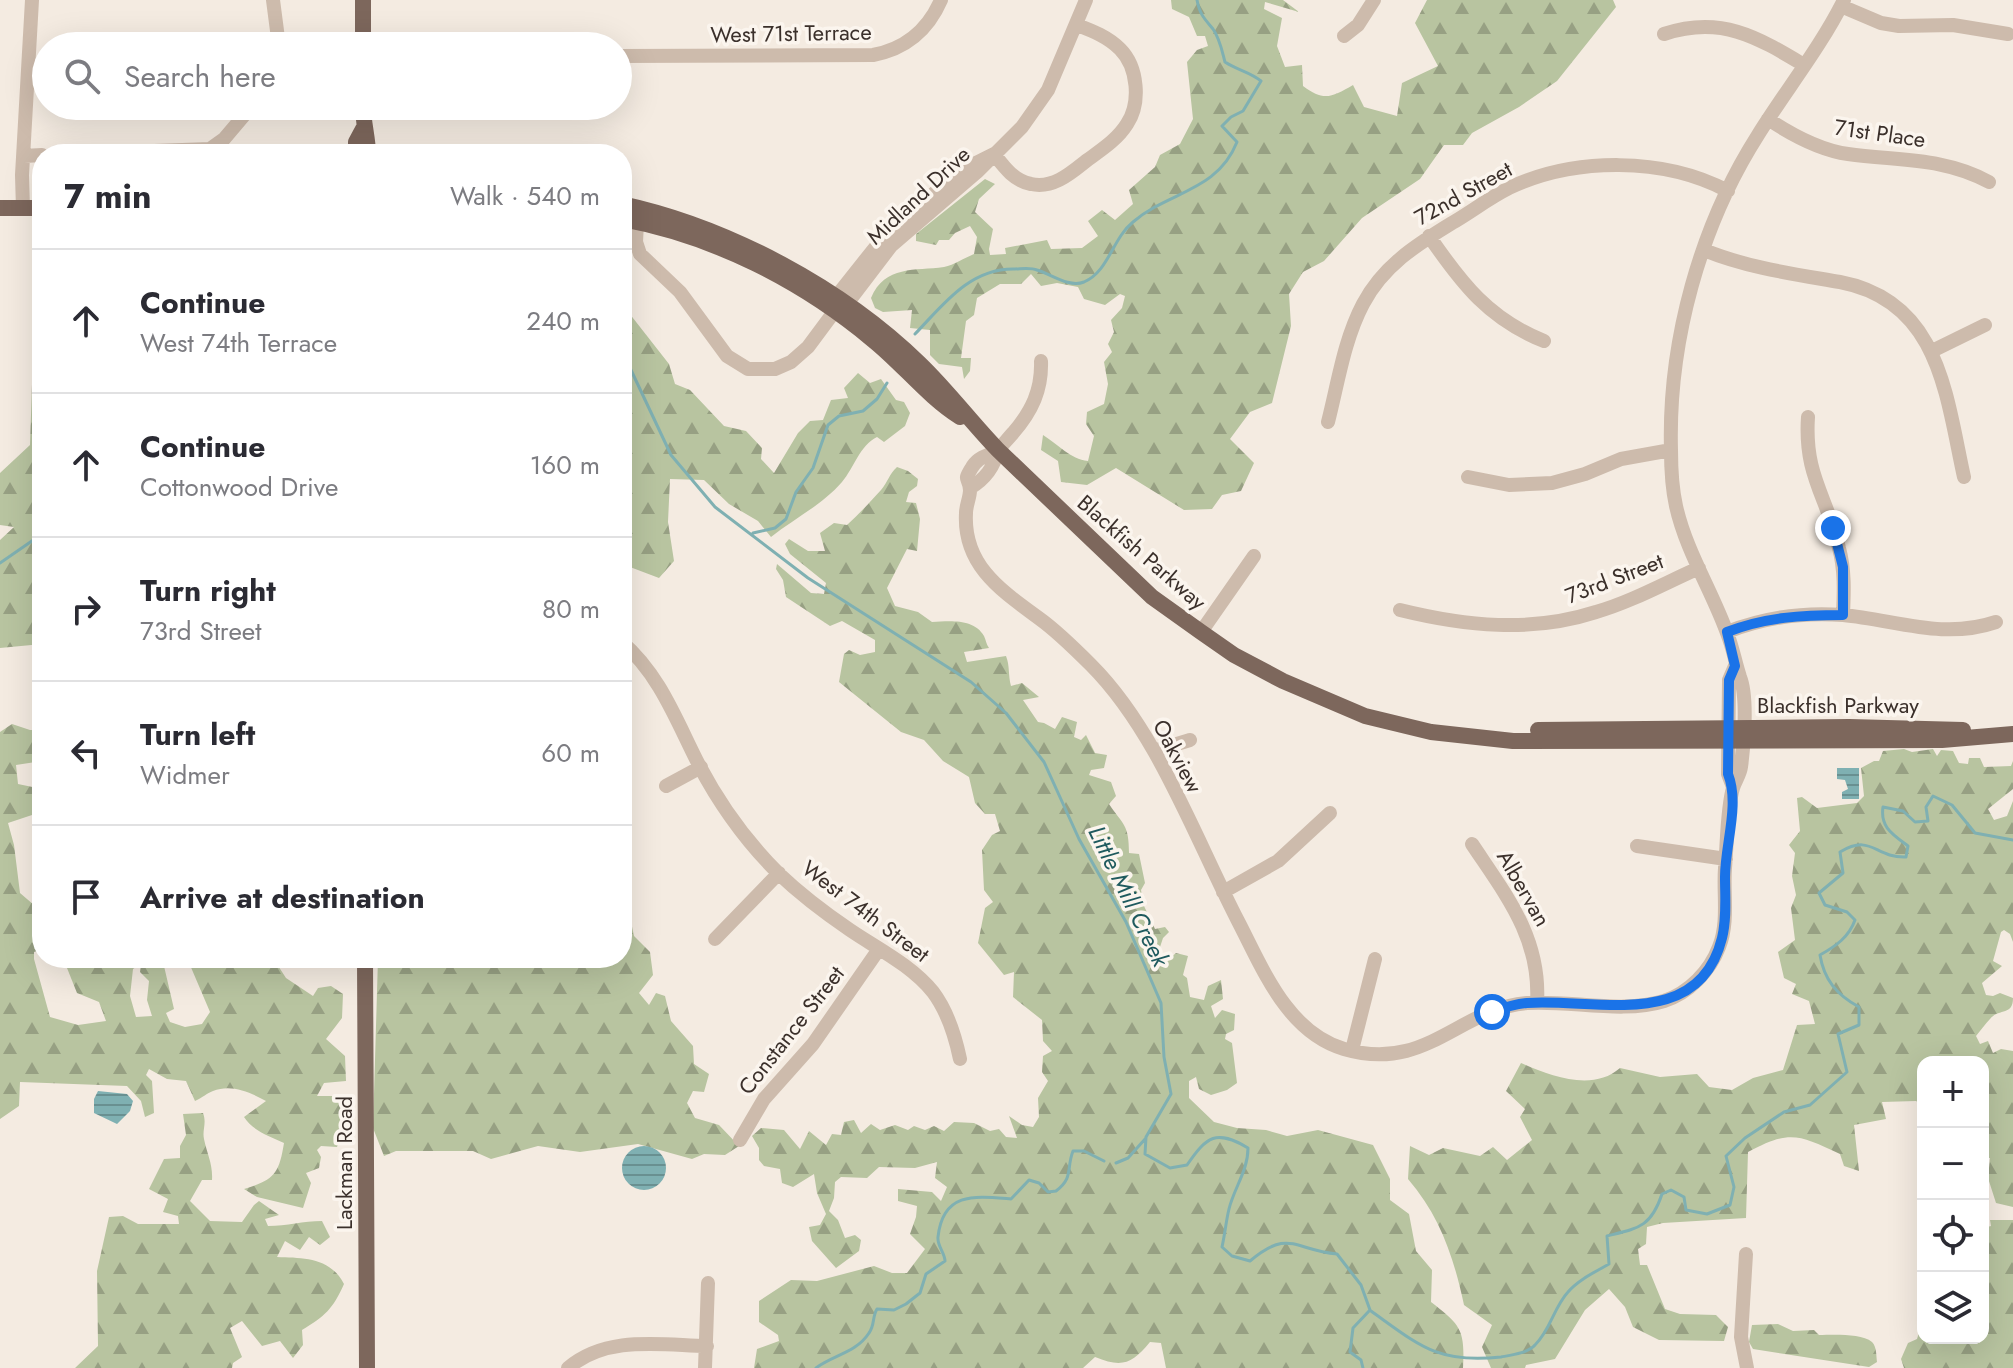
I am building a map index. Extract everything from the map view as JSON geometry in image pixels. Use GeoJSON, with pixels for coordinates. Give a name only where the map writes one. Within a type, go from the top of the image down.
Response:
{"type":"FeatureCollection","features":[{"type":"Feature","properties":{"kind":"main road"},"geometry":{"type":"LineString","coordinates":[[363,0],[363,32]]}},
{"type":"Feature","properties":{"kind":"main road"},"geometry":{"type":"LineString","coordinates":[[363,120],[368,144]]}},
{"type":"Feature","properties":{"kind":"main road"},"geometry":{"type":"LineString","coordinates":[[356,144],[363,129]]}},
{"type":"Feature","properties":{"kind":"main road","name":"Blackfish Parkway"},"geometry":{"type":"LineString","coordinates":[[632,207],[707,229],[804,277],[952,412],[974,425],[1152,597],[1234,655],[1283,681],[1365,716],[1431,732],[1513,741],[1735,734],[1942,740],[2007,734]]}},
{"type":"Feature","properties":{"kind":"main road"},"geometry":{"type":"LineString","coordinates":[[0,208],[32,209]]}},
{"type":"Feature","properties":{"kind":"main road","name":"Blackfish Parkway"},"geometry":{"type":"LineString","coordinates":[[632,221],[710,243],[838,305]]}},
{"type":"Feature","properties":{"kind":"main road","name":"Lackman Road"},"geometry":{"type":"LineString","coordinates":[[365,968],[367,1368]]}},
{"type":"Feature","properties":{"kind":"street"},"geometry":{"type":"LineString","coordinates":[[23,209],[32,0]]}},
{"type":"Feature","properties":{"kind":"street"},"geometry":{"type":"LineString","coordinates":[[273,0],[277,32]]}},
{"type":"Feature","properties":{"kind":"street","name":"West 71st Terrace"},"geometry":{"type":"LineString","coordinates":[[632,56],[873,55],[897,48],[921,31],[941,0]]}},
{"type":"Feature","properties":{"kind":"street","name":"Midland Drive"},"geometry":{"type":"LineString","coordinates":[[838,305],[891,246],[977,172],[1022,127],[1039,104],[1086,0]]}},
{"type":"Feature","properties":{"kind":"street"},"geometry":{"type":"LineString","coordinates":[[1344,36],[1358,25],[1374,0]]}},
{"type":"Feature","properties":{"kind":"street"},"geometry":{"type":"LineString","coordinates":[[1842,3],[1890,25],[1966,26],[2008,34]]}},
{"type":"Feature","properties":{"kind":"street","name":"Oakview"},"geometry":{"type":"LineString","coordinates":[[1041,361],[1037,398],[998,450],[995,463],[981,481],[970,488],[965,515],[974,557],[995,586],[1060,635],[1109,684],[1154,751],[1265,974],[1301,1024],[1324,1041],[1352,1050],[1393,1054],[1435,1042],[1507,1007],[1537,1003],[1640,1005],[1664,1001],[1684,992],[1702,976],[1716,955],[1722,937],[1733,787],[1728,774],[1743,682],[1735,666],[1727,632],[1677,510],[1671,450],[1673,389],[1680,337],[1692,286],[1728,191],[1768,119],[1842,3]]}},
{"type":"Feature","properties":{"kind":"street"},"geometry":{"type":"LineString","coordinates":[[994,154],[1012,176],[1021,181],[1037,185],[1053,183],[1112,142],[1128,123],[1136,91],[1127,58],[1105,37],[1077,25]]}},
{"type":"Feature","properties":{"kind":"street"},"geometry":{"type":"LineString","coordinates":[[1664,34],[1702,27],[1741,31],[1804,65]]}},
{"type":"Feature","properties":{"kind":"street","name":"71st Place"},"geometry":{"type":"LineString","coordinates":[[1768,119],[1824,148],[1847,154],[1926,161],[1955,167],[1989,182]]}},
{"type":"Feature","properties":{"kind":"street"},"geometry":{"type":"LineString","coordinates":[[217,144],[240,120]]}},
{"type":"Feature","properties":{"kind":"street"},"geometry":{"type":"LineString","coordinates":[[24,156],[32,156]]}},
{"type":"Feature","properties":{"kind":"street","name":"72nd Street"},"geometry":{"type":"LineString","coordinates":[[1328,422],[1348,346],[1363,304],[1395,261],[1429,236],[1509,189],[1561,171],[1617,165],[1699,178],[1728,191]]}},
{"type":"Feature","properties":{"kind":"street"},"geometry":{"type":"LineString","coordinates":[[632,228],[644,260],[680,292],[727,356],[740,366],[756,370],[783,367],[808,347],[838,305]]}},
{"type":"Feature","properties":{"kind":"street"},"geometry":{"type":"LineString","coordinates":[[1429,236],[1476,298],[1511,325],[1544,341]]}},
{"type":"Feature","properties":{"kind":"street"},"geometry":{"type":"LineString","coordinates":[[1704,250],[1760,268],[1860,287],[1900,309],[1925,338],[1940,368],[1964,477]]}},
{"type":"Feature","properties":{"kind":"street"},"geometry":{"type":"LineString","coordinates":[[1932,351],[1985,325]]}},
{"type":"Feature","properties":{"kind":"street"},"geometry":{"type":"LineString","coordinates":[[1808,417],[1809,462],[1839,545],[1843,567],[1843,615]]}},
{"type":"Feature","properties":{"kind":"street"},"geometry":{"type":"LineString","coordinates":[[1468,477],[1509,485],[1552,483],[1621,459],[1671,450]]}},
{"type":"Feature","properties":{"kind":"street"},"geometry":{"type":"LineString","coordinates":[[1201,632],[1254,556]]}},
{"type":"Feature","properties":{"kind":"street","name":"73rd Street"},"geometry":{"type":"LineString","coordinates":[[1400,610],[1456,622],[1511,626],[1539,624],[1597,612],[1699,568]]}},
{"type":"Feature","properties":{"kind":"street"},"geometry":{"type":"LineString","coordinates":[[1727,632],[1782,617],[1843,615],[1936,630],[1976,629],[1996,622]]}},
{"type":"Feature","properties":{"kind":"street","name":"West 74th Street"},"geometry":{"type":"LineString","coordinates":[[632,651],[664,693],[701,767],[742,831],[779,873],[828,915],[919,976],[946,1014],[960,1059]]}},
{"type":"Feature","properties":{"kind":"street"},"geometry":{"type":"LineString","coordinates":[[1154,751],[1190,740]]}},
{"type":"Feature","properties":{"kind":"street"},"geometry":{"type":"LineString","coordinates":[[666,786],[701,767]]}},
{"type":"Feature","properties":{"kind":"street"},"geometry":{"type":"LineString","coordinates":[[1223,892],[1278,861],[1330,813]]}},
{"type":"Feature","properties":{"kind":"street","name":"Albervan"},"geometry":{"type":"LineString","coordinates":[[1472,844],[1526,930],[1537,967],[1537,1003]]}},
{"type":"Feature","properties":{"kind":"street"},"geometry":{"type":"LineString","coordinates":[[1637,846],[1726,859]]}},
{"type":"Feature","properties":{"kind":"street"},"geometry":{"type":"LineString","coordinates":[[715,939],[779,873]]}},
{"type":"Feature","properties":{"kind":"street","name":"Constance Street"},"geometry":{"type":"LineString","coordinates":[[740,1140],[764,1099],[813,1044],[879,949]]}},
{"type":"Feature","properties":{"kind":"street"},"geometry":{"type":"LineString","coordinates":[[1352,1050],[1375,959]]}},
{"type":"Feature","properties":{"kind":"street"},"geometry":{"type":"LineString","coordinates":[[1746,1254],[1741,1337],[1747,1368]]}},
{"type":"Feature","properties":{"kind":"street"},"geometry":{"type":"LineString","coordinates":[[705,1368],[708,1283]]}},
{"type":"Feature","properties":{"kind":"street"},"geometry":{"type":"LineString","coordinates":[[568,1368],[581,1357],[607,1346],[707,1346]]}},
{"type":"Feature","properties":{"kind":"green space"},"geometry":{"type":"Polygon","coordinates":[[[1171,0],[1283,0],[1299,12],[1265,2],[1264,9],[1282,18],[1277,46],[1285,67],[1302,65],[1303,86],[1328,96],[1353,85],[1364,107],[1397,116],[1402,83],[1438,66],[1415,23],[1427,0],[1613,0],[1616,7],[1557,81],[1472,133],[1463,145],[1444,145],[1420,179],[1362,218],[1324,261],[1303,272],[1289,294],[1291,326],[1272,403],[1250,412],[1230,439],[1254,463],[1241,491],[1222,495],[1212,509],[1184,510],[1116,468],[1087,485],[1061,482],[1058,461],[1041,450],[1043,435],[1070,455],[1088,461],[1094,436],[1086,424],[1087,412],[1104,404],[1108,384],[1104,362],[1112,352],[1108,344],[1114,332],[1111,320],[1122,308],[1125,296],[1120,294],[1105,305],[1084,299],[1078,287],[1057,283],[1041,286],[1031,274],[1021,284],[1000,284],[977,298],[974,315],[966,321],[961,358],[971,358],[970,371],[964,379],[962,367],[939,364],[930,355],[930,330],[910,328],[912,310],[883,312],[875,308],[871,298],[877,287],[893,275],[944,267],[974,254],[977,237],[970,226],[955,233],[949,240],[939,240],[936,245],[916,241],[916,234],[985,179],[995,184],[979,199],[975,212],[993,229],[990,255],[1006,254],[1005,248],[1047,240],[1051,249],[1082,248],[1098,236],[1088,221],[1102,210],[1115,220],[1133,204],[1129,190],[1155,167],[1160,155],[1180,144],[1193,119],[1187,62],[1197,50],[1208,46],[1205,36],[1197,36],[1189,17],[1172,9],[1171,0]]]}},
{"type":"Feature","properties":{"kind":"green space"},"geometry":{"type":"Polygon","coordinates":[[[632,317],[669,364],[675,384],[690,390],[724,426],[746,431],[762,448],[761,459],[774,473],[798,433],[810,421],[823,420],[831,400],[848,398],[844,388],[858,373],[870,383],[881,379],[896,400],[904,402],[910,413],[905,426],[884,442],[877,437],[871,441],[834,490],[771,537],[758,521],[729,504],[704,480],[670,479],[668,522],[674,561],[659,578],[632,568],[632,317]]]}},
{"type":"Feature","properties":{"kind":"green space"},"geometry":{"type":"Polygon","coordinates":[[[32,384],[32,645],[0,648],[0,540],[14,527],[0,525],[0,473],[30,445],[32,384]]]}},
{"type":"Feature","properties":{"kind":"green space"},"geometry":{"type":"Polygon","coordinates":[[[897,467],[918,479],[906,502],[916,503],[920,519],[917,551],[907,549],[887,588],[895,606],[918,612],[932,622],[968,623],[980,630],[989,648],[964,652],[967,662],[1006,656],[1011,686],[1022,683],[1039,697],[1023,700],[1038,722],[1055,729],[1062,717],[1077,722],[1074,737],[1081,740],[1086,735],[1095,753],[1107,755],[1104,768],[1091,770],[1089,775],[1111,782],[1116,796],[1109,804],[1126,830],[1129,853],[1139,854],[1145,883],[1141,890],[1144,906],[1155,929],[1165,927],[1169,932],[1163,938],[1157,956],[1163,964],[1176,953],[1188,956],[1183,975],[1187,978],[1190,997],[1204,1000],[1208,986],[1221,980],[1223,999],[1211,1006],[1215,1018],[1222,1010],[1235,1014],[1234,1030],[1226,1034],[1225,1039],[1232,1043],[1237,1083],[1211,1095],[1199,1089],[1196,1077],[1189,1081],[1189,1098],[1214,1122],[1237,1128],[1266,1130],[1287,1136],[1318,1130],[1373,1145],[1390,1179],[1390,1200],[1409,1214],[1416,1251],[1432,1270],[1431,1302],[1455,1323],[1462,1336],[1463,1368],[1166,1368],[1161,1343],[1150,1342],[1126,1362],[1095,1357],[1083,1368],[754,1368],[757,1349],[779,1341],[778,1335],[759,1322],[759,1301],[791,1280],[817,1281],[874,1266],[892,1273],[907,1273],[925,1249],[910,1234],[917,1206],[898,1201],[898,1189],[932,1192],[941,1201],[947,1187],[935,1178],[937,1162],[915,1168],[879,1167],[867,1178],[841,1177],[835,1182],[829,1211],[838,1220],[845,1238],[855,1235],[861,1240],[859,1251],[836,1268],[812,1241],[809,1227],[820,1225],[826,1214],[817,1193],[814,1174],[793,1187],[782,1183],[780,1169],[764,1166],[759,1160],[759,1148],[752,1136],[761,1128],[784,1130],[800,1149],[809,1131],[826,1145],[832,1134],[841,1135],[844,1122],[854,1120],[861,1133],[871,1124],[880,1130],[895,1125],[908,1130],[914,1126],[925,1130],[934,1126],[944,1131],[954,1122],[974,1123],[990,1131],[999,1129],[1006,1137],[1017,1138],[1009,1116],[1022,1125],[1033,1127],[1039,1117],[1038,1098],[1048,1081],[1042,1072],[1043,1056],[1052,1051],[1043,1041],[1042,1020],[1013,997],[1014,972],[1004,975],[978,943],[985,908],[993,902],[984,890],[982,850],[992,835],[1000,831],[995,814],[985,814],[975,803],[969,777],[943,761],[924,740],[901,732],[839,682],[844,654],[849,650],[860,655],[875,652],[875,640],[842,621],[830,626],[786,597],[783,580],[776,569],[777,564],[811,593],[824,594],[826,583],[790,554],[785,544],[789,539],[808,551],[825,551],[820,533],[834,523],[847,525],[881,490],[897,467]]]}},
{"type":"Feature","properties":{"kind":"green space"},"geometry":{"type":"Polygon","coordinates":[[[12,724],[32,730],[32,763],[16,765],[18,784],[32,787],[32,815],[8,823],[20,893],[32,903],[32,968],[36,968],[50,1017],[78,1025],[106,1021],[99,1002],[77,993],[67,968],[134,968],[130,996],[136,1017],[152,1016],[147,1000],[149,981],[140,972],[141,968],[164,968],[174,1009],[166,1013],[170,1022],[185,1027],[202,1024],[210,1012],[191,968],[280,968],[286,978],[313,996],[318,988],[331,986],[343,994],[342,1018],[326,1039],[345,1056],[346,1081],[324,1083],[317,1096],[341,1096],[343,1128],[337,1147],[321,1146],[317,1150],[321,1157],[319,1168],[306,1173],[311,1183],[303,1208],[257,1197],[244,1189],[269,1179],[280,1162],[284,1143],[262,1133],[248,1122],[244,1117],[266,1101],[240,1090],[220,1089],[195,1101],[186,1081],[167,1079],[149,1069],[146,1075],[152,1081],[154,1113],[145,1117],[141,1101],[127,1086],[20,1082],[19,1106],[0,1119],[0,732],[12,724]]]}},
{"type":"Feature","properties":{"kind":"green space"},"geometry":{"type":"Polygon","coordinates":[[[1933,749],[1937,756],[1941,750],[1953,751],[1959,763],[1968,764],[1969,758],[1980,758],[1984,767],[2011,766],[2013,761],[2013,789],[1988,809],[1994,820],[2007,816],[2013,801],[2013,942],[2010,934],[2004,930],[2001,932],[1993,961],[2002,966],[1982,983],[1986,995],[2000,993],[2013,998],[2011,1007],[1994,1016],[1976,1036],[1980,1044],[1988,1041],[1993,1053],[2001,1049],[2013,1051],[2013,1207],[1996,1203],[1989,1181],[1989,1056],[1917,1056],[1917,1102],[1882,1102],[1886,1119],[1854,1125],[1859,1171],[1844,1166],[1840,1154],[1814,1142],[1794,1137],[1774,1140],[1748,1152],[1746,1218],[1663,1223],[1647,1227],[1646,1244],[1638,1249],[1640,1265],[1647,1265],[1665,1309],[1680,1314],[1716,1315],[1728,1327],[1724,1341],[1659,1340],[1633,1327],[1625,1307],[1609,1289],[1585,1310],[1555,1359],[1526,1365],[1525,1368],[1491,1368],[1482,1347],[1492,1325],[1464,1305],[1444,1238],[1429,1208],[1408,1179],[1410,1146],[1429,1155],[1443,1148],[1480,1156],[1493,1147],[1507,1160],[1532,1140],[1520,1117],[1525,1109],[1506,1091],[1521,1063],[1558,1077],[1584,1080],[1609,1075],[1620,1068],[1660,1077],[1697,1074],[1709,1087],[1732,1090],[1753,1078],[1783,1070],[1797,1025],[1815,1024],[1809,1001],[1792,994],[1796,984],[1784,978],[1778,952],[1795,940],[1791,908],[1796,895],[1792,876],[1795,853],[1789,845],[1800,831],[1797,798],[1802,797],[1817,808],[1857,803],[1864,796],[1861,768],[1879,761],[1883,751],[1933,749]]]}},
{"type":"Feature","properties":{"kind":"green space"},"geometry":{"type":"Polygon","coordinates":[[[632,926],[634,936],[650,952],[653,975],[639,993],[649,1005],[656,993],[665,996],[671,1021],[693,1046],[694,1064],[709,1074],[704,1092],[693,1091],[687,1103],[695,1118],[719,1125],[739,1146],[725,1155],[704,1154],[692,1159],[638,1144],[580,1152],[538,1146],[491,1159],[473,1151],[396,1151],[384,1156],[373,1128],[378,968],[632,968],[632,926]]]}},
{"type":"Feature","properties":{"kind":"green space"},"geometry":{"type":"Polygon","coordinates":[[[203,1113],[212,1180],[202,1180],[190,1201],[210,1221],[242,1222],[259,1201],[279,1215],[265,1219],[268,1226],[322,1221],[330,1237],[320,1245],[309,1237],[300,1250],[285,1241],[277,1257],[324,1264],[344,1284],[340,1293],[328,1311],[302,1330],[303,1345],[293,1358],[280,1341],[262,1346],[242,1321],[230,1328],[242,1357],[233,1363],[232,1368],[75,1368],[98,1346],[97,1271],[109,1217],[123,1216],[138,1224],[179,1224],[178,1216],[163,1212],[168,1199],[149,1189],[164,1159],[180,1158],[180,1146],[186,1135],[183,1114],[203,1113]]]}},
{"type":"Feature","properties":{"kind":"green space"},"geometry":{"type":"Polygon","coordinates":[[[1990,1220],[2013,1220],[2013,1368],[1904,1368],[1901,1359],[1908,1343],[1917,1339],[1917,1344],[1989,1344],[1990,1220]]]}},
{"type":"Feature","properties":{"kind":"green space"},"geometry":{"type":"Polygon","coordinates":[[[1778,1324],[1793,1331],[1814,1330],[1819,1335],[1867,1339],[1875,1346],[1877,1362],[1869,1367],[1753,1349],[1749,1342],[1752,1325],[1778,1324]]]}},
{"type":"Feature","properties":{"kind":"water"},"geometry":{"type":"Polygon","coordinates":[[[1837,768],[1859,768],[1859,799],[1842,799],[1842,792],[1848,789],[1845,780],[1837,779],[1837,768]]]}},
{"type":"Feature","properties":{"kind":"water"},"geometry":{"type":"Polygon","coordinates":[[[98,1091],[127,1094],[133,1101],[130,1111],[117,1124],[94,1113],[94,1099],[98,1091]]]}},
{"type":"Feature","properties":{"kind":"water"},"geometry":{"type":"Polygon","coordinates":[[[644,1146],[660,1152],[666,1168],[660,1184],[644,1190],[628,1184],[622,1168],[628,1152],[644,1146]]]}},
{"type":"Feature","properties":{"kind":"waterway"},"geometry":{"type":"LineString","coordinates":[[915,334],[958,291],[983,275],[1031,269],[1066,282],[1084,282],[1105,263],[1133,222],[1205,181],[1228,159],[1237,142],[1222,126],[1243,111],[1261,81],[1225,62],[1217,37],[1201,13],[1197,0]]}},
{"type":"Feature","properties":{"kind":"waterway","name":"Little Mill Creek"},"geometry":{"type":"LineString","coordinates":[[632,372],[671,455],[715,507],[808,578],[971,682],[1006,713],[1044,762],[1079,839],[1126,922],[1161,1003],[1164,1057],[1171,1094],[1146,1137],[1145,1154],[1170,1168],[1187,1165],[1200,1147],[1213,1138],[1228,1139],[1248,1148],[1246,1164],[1229,1209],[1222,1247],[1232,1256],[1250,1261],[1263,1251],[1283,1243],[1337,1254],[1361,1285],[1370,1310],[1353,1328],[1350,1352],[1361,1360],[1363,1368]]}},
{"type":"Feature","properties":{"kind":"waterway"},"geometry":{"type":"LineString","coordinates":[[753,533],[775,528],[786,519],[796,492],[813,468],[828,425],[839,416],[863,411],[877,399],[887,383]]}},
{"type":"Feature","properties":{"kind":"waterway","name":"Little Mill Creek"},"geometry":{"type":"LineString","coordinates":[[0,563],[32,541]]}},
{"type":"Feature","properties":{"kind":"waterway"},"geometry":{"type":"LineString","coordinates":[[1371,1311],[1417,1343],[1445,1355],[1479,1358],[1520,1353],[1532,1348],[1540,1339],[1572,1288],[1609,1264],[1607,1236],[1628,1231],[1648,1220],[1662,1194],[1671,1190],[1684,1197],[1686,1210],[1707,1214],[1730,1205],[1734,1187],[1726,1156],[1745,1138],[1784,1112],[1810,1105],[1847,1072],[1838,1034],[1859,1025],[1859,1007],[1833,986],[1820,955],[1841,940],[1855,920],[1847,912],[1825,905],[1819,893],[1843,873],[1840,852],[1867,845],[1887,854],[1906,857],[1908,846],[1885,825],[1883,807],[1903,811],[1915,822],[1928,821],[1926,807],[1933,796],[1952,805],[1975,833],[2013,840]]}},
{"type":"Feature","properties":{"kind":"waterway"},"geometry":{"type":"LineString","coordinates":[[1116,1163],[1128,1158],[1146,1138]]}},
{"type":"Feature","properties":{"kind":"waterway"},"geometry":{"type":"LineString","coordinates":[[816,1368],[864,1340],[871,1330],[877,1309],[894,1310],[920,1293],[926,1274],[945,1261],[938,1237],[941,1222],[954,1204],[974,1198],[1011,1199],[1029,1180],[1039,1183],[1048,1192],[1056,1191],[1067,1177],[1073,1151],[1084,1151],[1104,1161]]}},
{"type":"Feature","properties":{"kind":"route"},"geometry":{"type":"LineString","coordinates":[[1492,1012],[1527,1003],[1640,1005],[1664,1001],[1684,992],[1702,976],[1716,955],[1725,916],[1725,870],[1733,787],[1728,774],[1729,680],[1735,666],[1727,632],[1782,617],[1843,615],[1845,581],[1833,528]]}}]}
